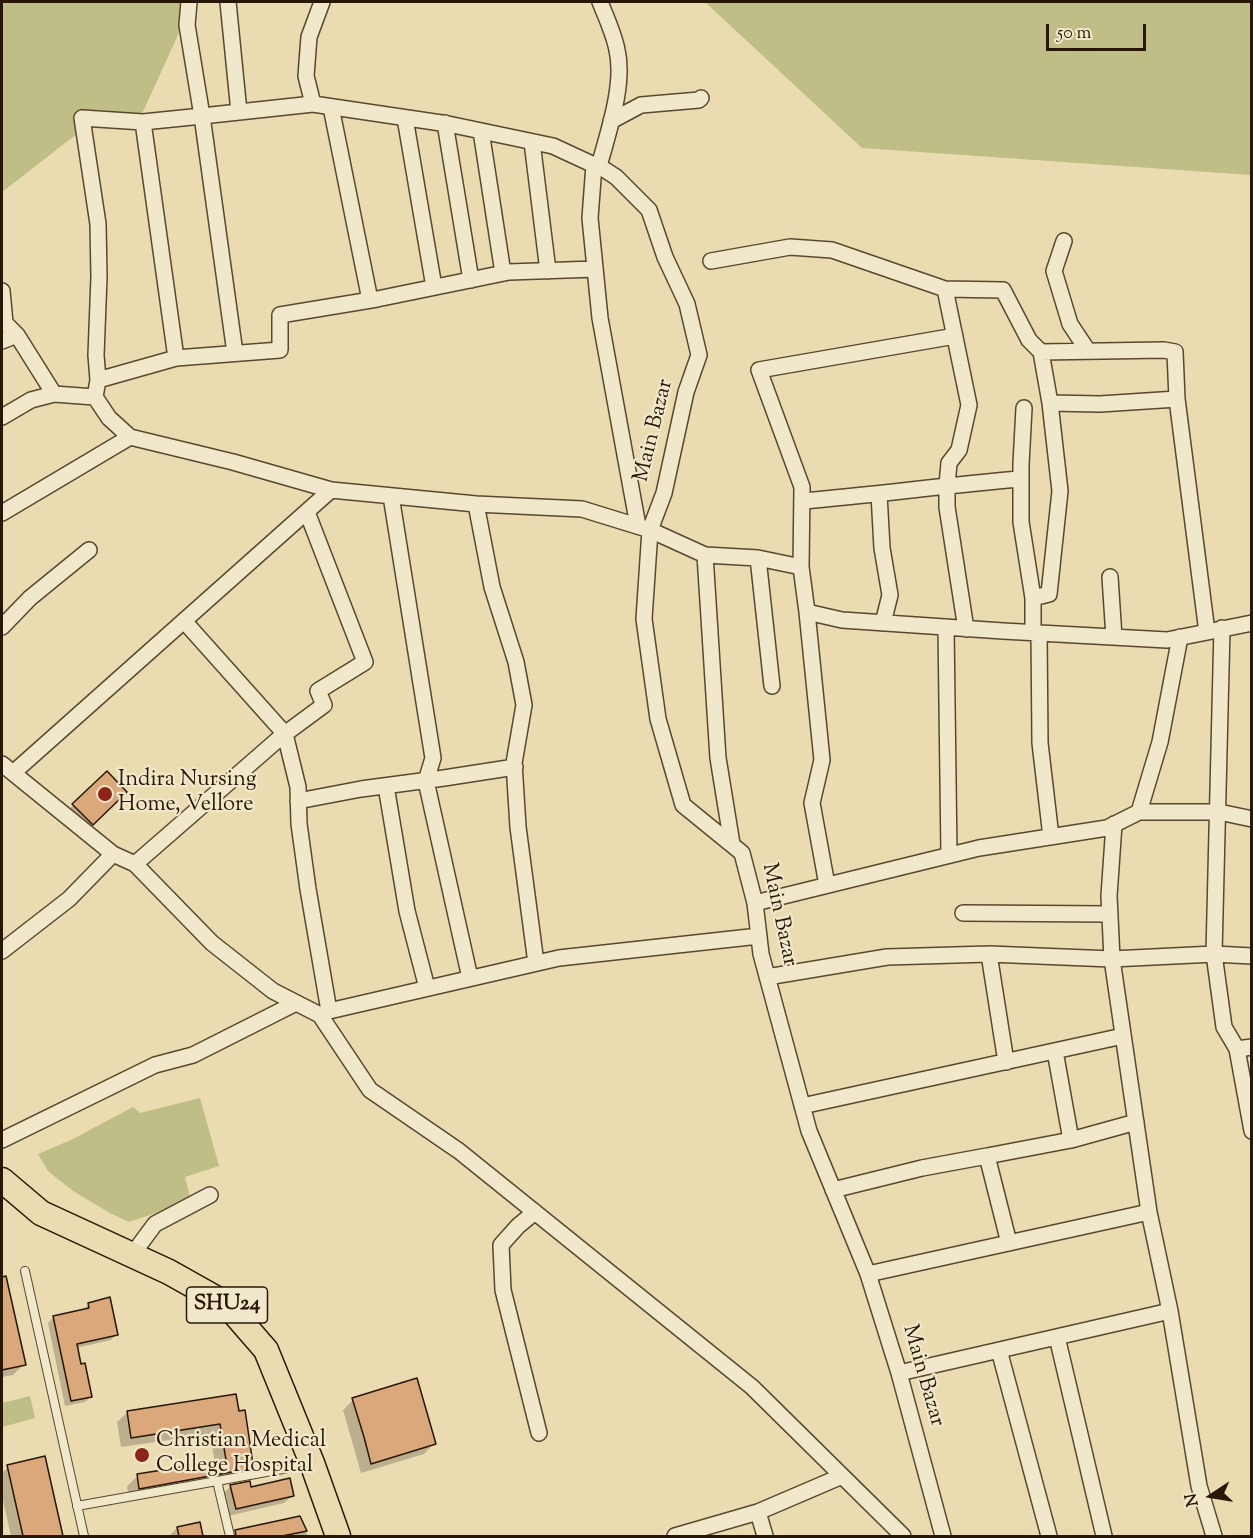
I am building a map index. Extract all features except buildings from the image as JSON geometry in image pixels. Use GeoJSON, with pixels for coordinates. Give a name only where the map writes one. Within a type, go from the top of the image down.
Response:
{"type":"FeatureCollection","features":[{"type":"Feature","properties":{"kind":"main road","name":"SHU24"},"geometry":{"type":"LineString","coordinates":[[2,1180],[41,1213],[169,1272],[226,1304],[266,1350],[339,1536]]}},
{"type":"Feature","properties":{"kind":"street"},"geometry":{"type":"LineString","coordinates":[[189,2],[187,25],[235,353]]}},
{"type":"Feature","properties":{"kind":"street"},"geometry":{"type":"LineString","coordinates":[[228,2],[239,112]]}},
{"type":"Feature","properties":{"kind":"street"},"geometry":{"type":"LineString","coordinates":[[313,104],[306,75],[309,37],[322,2]]}},
{"type":"Feature","properties":{"kind":"street"},"geometry":{"type":"LineString","coordinates":[[600,2],[618,51],[619,80],[611,121],[597,166],[590,218],[600,318],[644,528]]}},
{"type":"Feature","properties":{"kind":"street"},"geometry":{"type":"LineString","coordinates":[[611,121],[641,105],[701,98]]}},
{"type":"Feature","properties":{"kind":"street","name":"Main Bazar"},"geometry":{"type":"LineString","coordinates":[[98,380],[96,355],[99,277],[98,224],[82,118],[143,122],[313,104],[445,123],[553,146],[616,177],[649,210],[665,256],[687,304],[699,355],[686,392],[664,493],[644,528],[644,619],[658,719],[683,805],[742,853],[755,903],[761,954],[808,1131],[868,1274],[899,1373],[943,1536]]}},
{"type":"Feature","properties":{"kind":"street"},"geometry":{"type":"LineString","coordinates":[[332,107],[370,300]]}},
{"type":"Feature","properties":{"kind":"street"},"geometry":{"type":"LineString","coordinates":[[405,118],[434,287]]}},
{"type":"Feature","properties":{"kind":"street"},"geometry":{"type":"LineString","coordinates":[[143,122],[176,358]]}},
{"type":"Feature","properties":{"kind":"street"},"geometry":{"type":"LineString","coordinates":[[445,123],[471,280]]}},
{"type":"Feature","properties":{"kind":"street"},"geometry":{"type":"LineString","coordinates":[[481,131],[503,273]]}},
{"type":"Feature","properties":{"kind":"street"},"geometry":{"type":"LineString","coordinates":[[532,142],[548,271]]}},
{"type":"Feature","properties":{"kind":"street"},"geometry":{"type":"LineString","coordinates":[[1064,241],[1054,271],[1070,324],[1088,351]]}},
{"type":"Feature","properties":{"kind":"street"},"geometry":{"type":"LineString","coordinates":[[711,261],[790,247],[832,250],[945,289],[1003,290],[1029,340],[1041,352],[1050,403],[1060,491],[1049,594],[1033,598]]}},
{"type":"Feature","properties":{"kind":"street"},"geometry":{"type":"LineString","coordinates":[[595,269],[503,273],[370,300],[280,315],[280,350],[176,358],[98,380],[95,397],[109,418],[130,437],[233,462],[331,490],[476,504],[582,509],[644,528],[705,555],[758,558],[801,567]]}},
{"type":"Feature","properties":{"kind":"street"},"geometry":{"type":"LineString","coordinates":[[945,289],[969,405],[959,450],[949,463],[947,485],[947,507],[966,629]]}},
{"type":"Feature","properties":{"kind":"street"},"geometry":{"type":"LineString","coordinates":[[2,291],[5,323],[17,335],[54,394]]}},
{"type":"Feature","properties":{"kind":"street"},"geometry":{"type":"LineString","coordinates":[[2,341],[17,335]]}},
{"type":"Feature","properties":{"kind":"street"},"geometry":{"type":"LineString","coordinates":[[827,885],[812,803],[822,760],[801,567],[802,486],[759,370],[955,336]]}},
{"type":"Feature","properties":{"kind":"street"},"geometry":{"type":"LineString","coordinates":[[1041,352],[1164,350],[1175,352],[1177,399],[1207,632]]}},
{"type":"Feature","properties":{"kind":"street"},"geometry":{"type":"LineString","coordinates":[[2,417],[31,400],[54,394],[95,397]]}},
{"type":"Feature","properties":{"kind":"street"},"geometry":{"type":"LineString","coordinates":[[1050,403],[1100,404],[1177,399]]}},
{"type":"Feature","properties":{"kind":"street"},"geometry":{"type":"LineString","coordinates":[[1024,408],[1021,522],[1033,598],[1040,743],[1051,837]]}},
{"type":"Feature","properties":{"kind":"street"},"geometry":{"type":"LineString","coordinates":[[2,513],[130,437]]}},
{"type":"Feature","properties":{"kind":"street"},"geometry":{"type":"LineString","coordinates":[[802,501],[879,495],[947,485],[1021,480]]}},
{"type":"Feature","properties":{"kind":"street"},"geometry":{"type":"LineString","coordinates":[[331,490],[184,621],[7,768],[113,854],[135,864],[212,943],[273,991],[296,1003],[325,1013],[559,958],[759,936]]}},
{"type":"Feature","properties":{"kind":"street"},"geometry":{"type":"LineString","coordinates":[[879,495],[882,548],[890,595],[883,623]]}},
{"type":"Feature","properties":{"kind":"street"},"geometry":{"type":"LineString","coordinates":[[391,496],[433,758],[426,781],[470,978]]}},
{"type":"Feature","properties":{"kind":"street"},"geometry":{"type":"LineString","coordinates":[[476,504],[492,587],[516,662],[524,705],[515,766],[518,827],[536,963]]}},
{"type":"Feature","properties":{"kind":"street"},"geometry":{"type":"LineString","coordinates":[[135,864],[285,734],[324,705],[318,691],[364,662],[307,512]]}},
{"type":"Feature","properties":{"kind":"street"},"geometry":{"type":"LineString","coordinates":[[2,627],[30,598],[89,550]]}},
{"type":"Feature","properties":{"kind":"street"},"geometry":{"type":"LineString","coordinates":[[705,555],[718,758],[732,844]]}},
{"type":"Feature","properties":{"kind":"street"},"geometry":{"type":"LineString","coordinates":[[758,558],[772,686]]}},
{"type":"Feature","properties":{"kind":"street"},"geometry":{"type":"LineString","coordinates":[[1110,577],[1114,637]]}},
{"type":"Feature","properties":{"kind":"street"},"geometry":{"type":"LineString","coordinates":[[807,612],[842,620],[1167,640],[1251,623]]}},
{"type":"Feature","properties":{"kind":"street"},"geometry":{"type":"LineString","coordinates":[[184,621],[285,734],[298,788],[298,824],[325,1013],[370,1090],[459,1152],[752,1387],[903,1536]]}},
{"type":"Feature","properties":{"kind":"street"},"geometry":{"type":"LineString","coordinates":[[946,627],[949,855]]}},
{"type":"Feature","properties":{"kind":"street"},"geometry":{"type":"LineString","coordinates":[[1222,628],[1215,954],[1224,1027],[1244,1048],[1251,1131]]}},
{"type":"Feature","properties":{"kind":"street"},"geometry":{"type":"LineString","coordinates":[[1139,812],[1160,742],[1180,637]]}},
{"type":"Feature","properties":{"kind":"street"},"geometry":{"type":"LineString","coordinates":[[298,801],[361,789],[515,766]]}},
{"type":"Feature","properties":{"kind":"street"},"geometry":{"type":"LineString","coordinates":[[386,786],[408,911],[427,988]]}},
{"type":"Feature","properties":{"kind":"street"},"geometry":{"type":"LineString","coordinates":[[755,903],[979,848],[1107,828],[1139,812],[1219,812],[1251,819]]}},
{"type":"Feature","properties":{"kind":"street"},"geometry":{"type":"LineString","coordinates":[[1114,824],[1109,896],[1112,959],[1149,1212],[1170,1311],[1199,1486],[1214,1536]]}},
{"type":"Feature","properties":{"kind":"street"},"geometry":{"type":"LineString","coordinates":[[2,951],[69,899],[113,854]]}},
{"type":"Feature","properties":{"kind":"street"},"geometry":{"type":"LineString","coordinates":[[963,913],[1110,914]]}},
{"type":"Feature","properties":{"kind":"street"},"geometry":{"type":"LineString","coordinates":[[767,977],[887,957],[989,954],[1112,959],[1215,954],[1251,956]]}},
{"type":"Feature","properties":{"kind":"street"},"geometry":{"type":"LineString","coordinates":[[989,954],[1006,1062]]}},
{"type":"Feature","properties":{"kind":"street"},"geometry":{"type":"LineString","coordinates":[[2,1140],[155,1065],[193,1055],[296,1003]]}},
{"type":"Feature","properties":{"kind":"street"},"geometry":{"type":"LineString","coordinates":[[802,1106],[1123,1036]]}},
{"type":"Feature","properties":{"kind":"street"},"geometry":{"type":"LineString","coordinates":[[1055,1051],[1071,1140]]}},
{"type":"Feature","properties":{"kind":"street"},"geometry":{"type":"LineString","coordinates":[[833,1190],[922,1168],[1071,1140],[1136,1122]]}},
{"type":"Feature","properties":{"kind":"street"},"geometry":{"type":"LineString","coordinates":[[987,1156],[1009,1243]]}},
{"type":"Feature","properties":{"kind":"street"},"geometry":{"type":"LineString","coordinates":[[132,1255],[155,1224],[210,1195]]}},
{"type":"Feature","properties":{"kind":"street"},"geometry":{"type":"LineString","coordinates":[[535,1212],[501,1245],[503,1290],[539,1433]]}},
{"type":"Feature","properties":{"kind":"street"},"geometry":{"type":"LineString","coordinates":[[868,1274],[1149,1212]]}},
{"type":"Feature","properties":{"kind":"street"},"geometry":{"type":"LineString","coordinates":[[899,1373],[1170,1311]]}},
{"type":"Feature","properties":{"kind":"street"},"geometry":{"type":"LineString","coordinates":[[1057,1337],[1104,1536]]}},
{"type":"Feature","properties":{"kind":"street"},"geometry":{"type":"LineString","coordinates":[[999,1350],[1049,1536]]}},
{"type":"Feature","properties":{"kind":"street"},"geometry":{"type":"LineString","coordinates":[[675,1536],[758,1512],[842,1476]]}},
{"type":"Feature","properties":{"kind":"street"},"geometry":{"type":"LineString","coordinates":[[758,1512],[765,1536]]}},
{"type":"Feature","properties":{"kind":"lane"},"geometry":{"type":"LineString","coordinates":[[25,1271],[84,1536]]}},
{"type":"Feature","properties":{"kind":"lane"},"geometry":{"type":"LineString","coordinates":[[77,1506],[312,1463]]}},
{"type":"Feature","properties":{"kind":"lane"},"geometry":{"type":"LineString","coordinates":[[217,1481],[230,1536]]}},
{"type":"Feature","properties":{"kind":"shaded area"},"geometry":{"type":"Polygon","coordinates":[[[2,2],[193,2],[141,116],[82,130],[2,192],[2,2]]]}},
{"type":"Feature","properties":{"kind":"shaded area"},"geometry":{"type":"Polygon","coordinates":[[[705,2],[1251,2],[1251,175],[862,148],[705,2]]]}},
{"type":"Feature","properties":{"kind":"shaded area"},"geometry":{"type":"Polygon","coordinates":[[[200,1098],[219,1166],[185,1177],[191,1201],[129,1222],[73,1191],[48,1171],[38,1154],[71,1140],[133,1107],[140,1113],[200,1098]]]}},
{"type":"Feature","properties":{"kind":"shaded area"},"geometry":{"type":"Polygon","coordinates":[[[30,1396],[35,1418],[2,1427],[2,1403],[30,1396]]]}},
{"type":"Feature","properties":{"kind":"place","name":"Indira Nursing Home, Vellore"},"geometry":{"type":"Point","coordinates":[105,794]}},
{"type":"Feature","properties":{"kind":"place","name":"Christian Medical College Hospital"},"geometry":{"type":"Point","coordinates":[142,1455]}}]}
